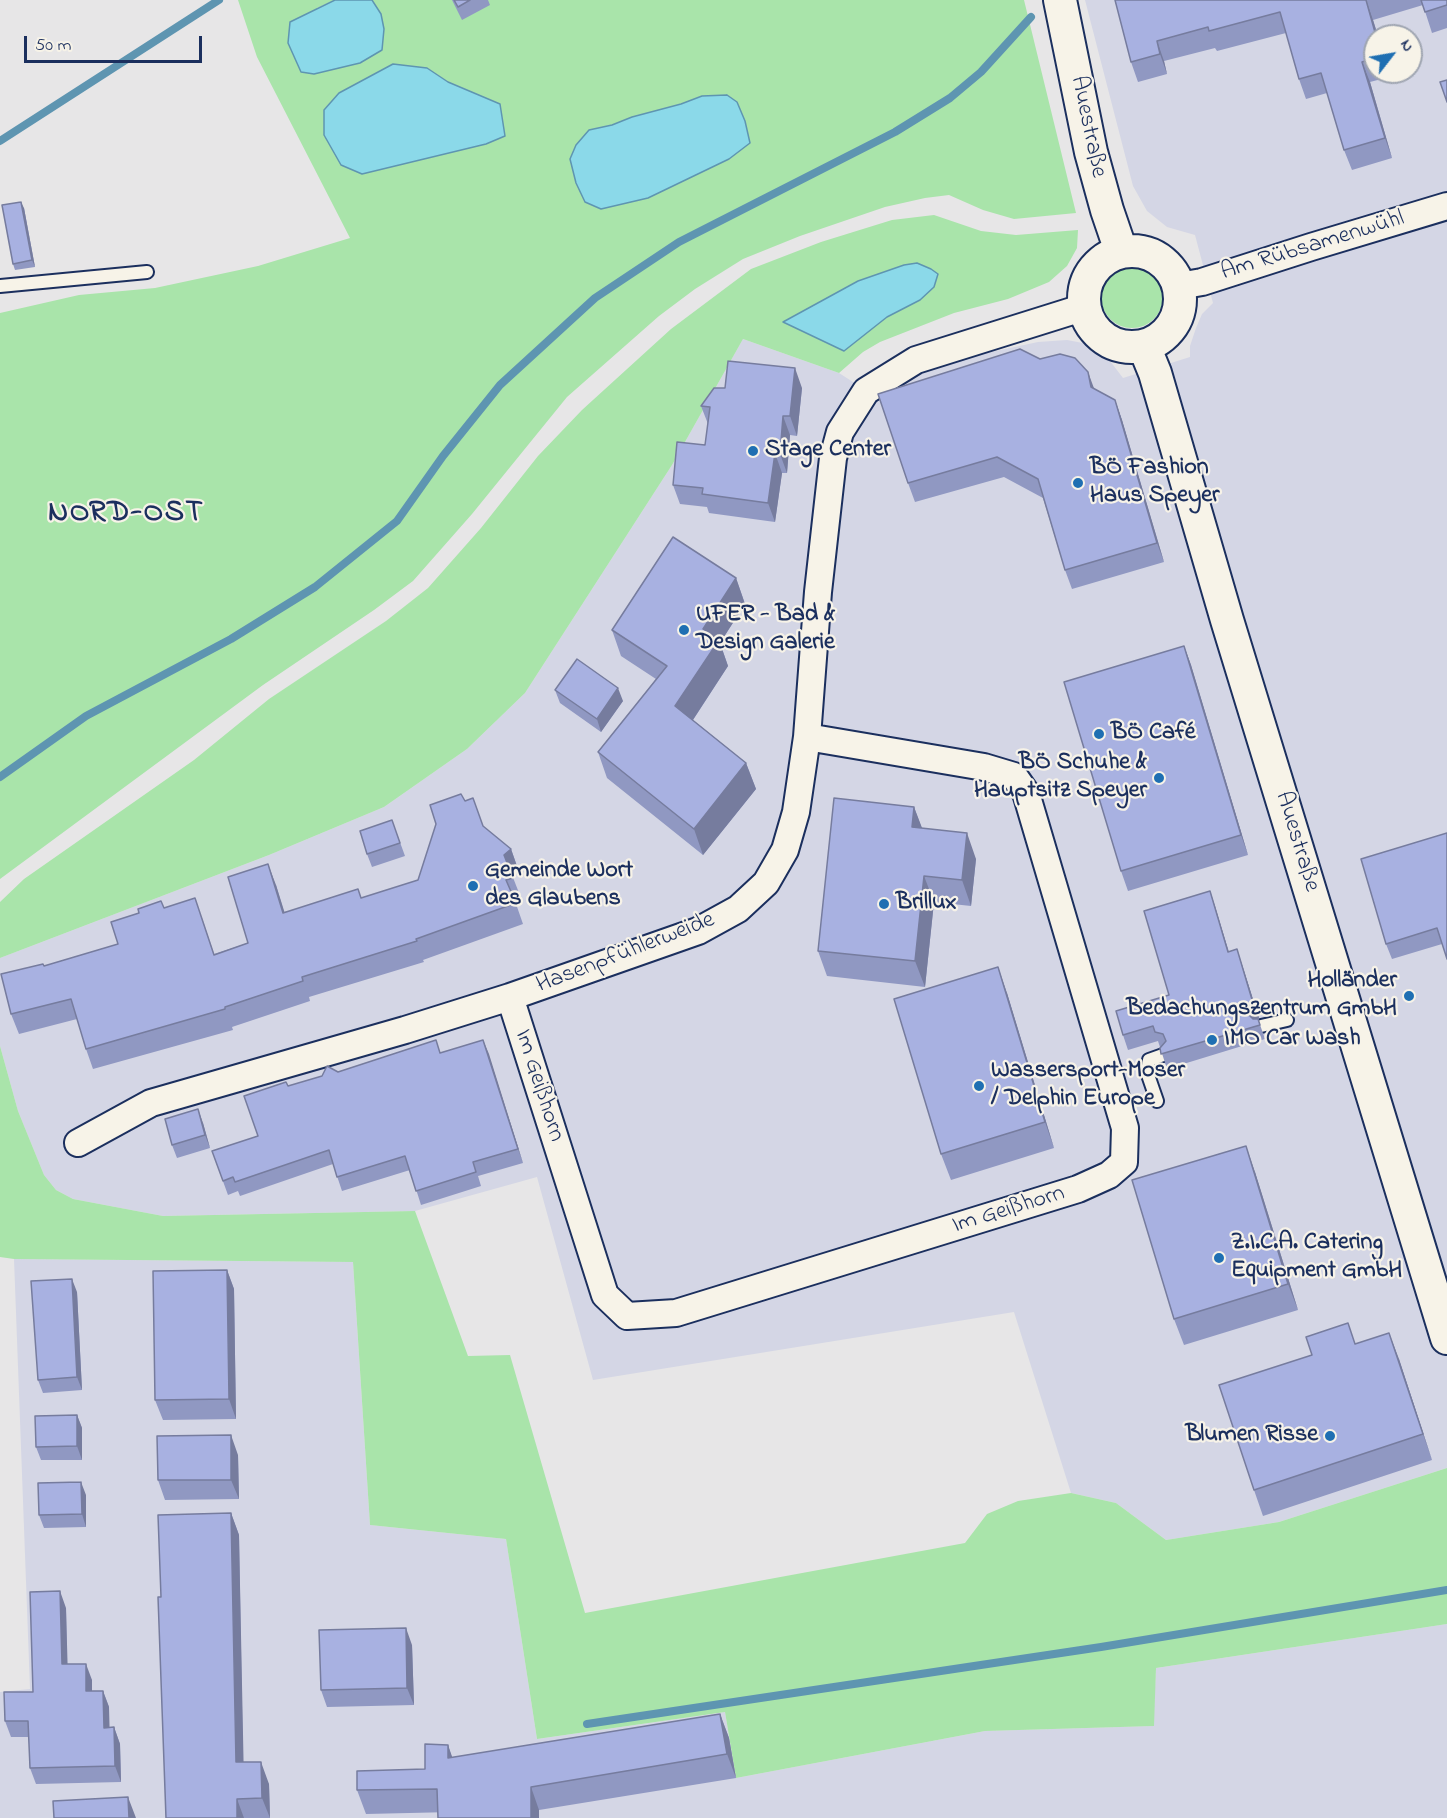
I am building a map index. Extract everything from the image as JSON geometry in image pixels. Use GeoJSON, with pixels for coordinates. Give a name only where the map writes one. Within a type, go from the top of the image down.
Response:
{"type":"FeatureCollection","features":[{"type":"Feature","properties":{"kind":"street","name":"Auestraße"},"geometry":{"type":"LineString","coordinates":[[1060,0],[1091,152],[1121,251]]}},
{"type":"Feature","properties":{"kind":"street","name":"Am Rübsamenwühl"},"geometry":{"type":"LineString","coordinates":[[1179,286],[1202,282],[1447,206]]}},
{"type":"Feature","properties":{"kind":"street"},"geometry":{"type":"LineString","coordinates":[[1136,250],[1152,254],[1165,262],[1179,286],[1181,298],[1174,325],[1161,338],[1144,346],[1133,348],[1115,344],[1099,335],[1088,320],[1085,307],[1087,282],[1094,268],[1107,257],[1121,251],[1136,250]]}},
{"type":"Feature","properties":{"kind":"street","name":"Hasenpfühlerweide"},"geometry":{"type":"LineString","coordinates":[[78,1143],[151,1103],[405,1030],[510,997],[698,931],[738,909],[766,883],[785,850],[796,812],[807,737],[818,592],[833,458],[840,432],[866,391],[916,360],[1085,307]]}},
{"type":"Feature","properties":{"kind":"street","name":"Auestraße"},"geometry":{"type":"LineString","coordinates":[[1144,346],[1155,373],[1231,631],[1447,1338]]}},
{"type":"Feature","properties":{"kind":"street","name":"Im Geißhorn"},"geometry":{"type":"LineString","coordinates":[[510,997],[605,1295],[627,1317],[676,1313],[1078,1189],[1109,1175],[1124,1162],[1125,1128],[1026,794],[1014,776],[984,767],[807,737]]}},
{"type":"Feature","properties":{"kind":"lane"},"geometry":{"type":"LineString","coordinates":[[0,286],[147,272]]}},
{"type":"Feature","properties":{"kind":"lane"},"geometry":{"type":"LineString","coordinates":[[1261,1026],[1287,1020]]}},
{"type":"Feature","properties":{"kind":"lane"},"geometry":{"type":"LineString","coordinates":[[1157,1101],[1147,1072],[1149,1060],[1162,1054]]}},
{"type":"Feature","properties":{"kind":"shaded area"},"geometry":{"type":"Polygon","coordinates":[[[1085,0],[1447,0],[1447,1468],[1279,1522],[1166,1540],[1116,1503],[1071,1493],[1014,1312],[593,1380],[537,1177],[415,1211],[163,1216],[73,1199],[56,1190],[44,1175],[18,1111],[0,1046],[0,958],[269,855],[384,807],[467,749],[525,693],[672,465],[743,339],[839,373],[881,400],[908,380],[927,371],[982,354],[1038,342],[1067,340],[1088,344],[1107,357],[1123,378],[1190,357],[1190,346],[1196,328],[1202,314],[1213,303],[1195,235],[1167,227],[1147,211],[1133,186],[1085,0]]]}},
{"type":"Feature","properties":{"kind":"shaded area"},"geometry":{"type":"Polygon","coordinates":[[[14,1259],[353,1262],[370,1525],[506,1539],[537,1739],[725,1712],[736,1778],[985,1731],[1153,1726],[1156,1668],[1447,1624],[1447,1818],[0,1818],[0,1692],[30,1689],[14,1259]]]}},
{"type":"Feature","properties":{"kind":"green space"},"geometry":{"type":"Polygon","coordinates":[[[238,0],[335,0],[317,8],[381,14],[372,0],[1024,0],[1076,213],[1014,219],[983,210],[949,195],[925,198],[885,207],[800,236],[743,259],[695,289],[659,316],[567,397],[472,514],[413,581],[263,685],[0,879],[0,313],[79,295],[155,288],[258,266],[350,238],[257,57],[238,0]],[[393,64],[339,93],[324,110],[324,135],[362,174],[441,153],[500,104],[448,82],[427,68],[393,64]],[[702,96],[612,125],[589,130],[648,198],[729,159],[702,96]]]}},
{"type":"Feature","properties":{"kind":"green space"},"geometry":{"type":"Polygon","coordinates":[[[934,215],[981,231],[1016,235],[1078,230],[1077,248],[1067,266],[1049,282],[1008,299],[954,313],[880,342],[863,352],[839,373],[743,339],[672,465],[525,693],[467,749],[384,807],[269,855],[0,958],[0,902],[24,879],[194,760],[269,699],[386,621],[428,588],[481,528],[538,456],[582,410],[671,329],[751,269],[821,242],[892,220],[934,215]]]}},
{"type":"Feature","properties":{"kind":"green space"},"geometry":{"type":"Polygon","coordinates":[[[1126,266],[1138,266],[1154,275],[1161,285],[1163,297],[1161,309],[1154,319],[1138,328],[1126,328],[1115,323],[1106,314],[1101,303],[1101,291],[1106,280],[1115,271],[1126,266]]]}},
{"type":"Feature","properties":{"kind":"green space"},"geometry":{"type":"Polygon","coordinates":[[[0,1046],[18,1111],[44,1175],[56,1190],[73,1199],[163,1216],[415,1211],[468,1356],[510,1355],[585,1613],[965,1543],[987,1514],[1018,1501],[1071,1493],[1116,1503],[1166,1540],[1279,1522],[1447,1468],[1447,1624],[1156,1668],[1154,1726],[985,1731],[736,1778],[725,1712],[537,1739],[506,1539],[370,1525],[353,1262],[14,1259],[0,1257],[0,1046]]]}},
{"type":"Feature","properties":{"kind":"water"},"geometry":{"type":"Polygon","coordinates":[[[335,0],[372,0],[381,14],[384,29],[382,50],[360,63],[314,74],[301,72],[288,43],[290,22],[335,0]]]}},
{"type":"Feature","properties":{"kind":"water"},"geometry":{"type":"Polygon","coordinates":[[[393,64],[427,68],[448,82],[500,104],[505,136],[486,144],[362,174],[341,165],[324,135],[324,110],[339,93],[393,64]]]}},
{"type":"Feature","properties":{"kind":"water"},"geometry":{"type":"Polygon","coordinates":[[[727,95],[737,102],[745,121],[750,143],[729,159],[648,198],[601,209],[585,202],[576,183],[570,159],[576,145],[589,130],[612,125],[702,96],[727,95]]]}},
{"type":"Feature","properties":{"kind":"water"},"geometry":{"type":"Polygon","coordinates":[[[917,263],[938,274],[934,287],[920,300],[887,317],[844,351],[783,322],[858,281],[904,265],[917,263]]]}},
{"type":"Feature","properties":{"kind":"building"},"geometry":{"type":"Polygon","coordinates":[[[454,0],[470,0],[458,7],[454,0]]]}},
{"type":"Feature","properties":{"kind":"building"},"geometry":{"type":"Polygon","coordinates":[[[1115,0],[1366,0],[1373,24],[1363,24],[1363,84],[1369,84],[1385,138],[1344,150],[1321,73],[1299,79],[1280,12],[1209,31],[1208,27],[1157,41],[1160,54],[1131,62],[1115,0]]]}},
{"type":"Feature","properties":{"kind":"building"},"geometry":{"type":"Polygon","coordinates":[[[1421,0],[1447,0],[1447,5],[1425,12],[1421,0]]]}},
{"type":"Feature","properties":{"kind":"building"},"geometry":{"type":"Polygon","coordinates":[[[1447,80],[1447,102],[1440,82],[1447,80]]]}},
{"type":"Feature","properties":{"kind":"building"},"geometry":{"type":"Polygon","coordinates":[[[21,202],[32,260],[13,264],[2,205],[21,202]]]}},
{"type":"Feature","properties":{"kind":"building","name":"BÖ Fashion Haus Speyer"},"geometry":{"type":"Polygon","coordinates":[[[1020,349],[1040,359],[1060,354],[1075,358],[1088,372],[1091,387],[1115,400],[1157,543],[1065,570],[1038,479],[997,457],[908,483],[878,394],[1020,349]]]}},
{"type":"Feature","properties":{"kind":"building"},"geometry":{"type":"Polygon","coordinates":[[[728,361],[795,368],[790,416],[783,416],[780,454],[775,453],[768,503],[702,494],[703,488],[673,485],[677,442],[705,445],[710,407],[701,406],[714,388],[725,388],[728,361]]]}},
{"type":"Feature","properties":{"kind":"building"},"geometry":{"type":"Polygon","coordinates":[[[673,537],[736,578],[703,629],[719,640],[675,706],[746,763],[694,829],[598,752],[667,666],[612,630],[673,537]]]}},
{"type":"Feature","properties":{"kind":"building","name":"BÖ Schuhe & Hauptsitz Speyer"},"geometry":{"type":"Polygon","coordinates":[[[1184,646],[1241,835],[1121,871],[1064,682],[1184,646]]]}},
{"type":"Feature","properties":{"kind":"building"},"geometry":{"type":"Polygon","coordinates":[[[577,659],[618,688],[597,719],[555,690],[577,659]]]}},
{"type":"Feature","properties":{"kind":"building"},"geometry":{"type":"Polygon","coordinates":[[[461,794],[465,801],[473,798],[483,826],[511,849],[504,855],[513,878],[506,880],[516,903],[416,939],[417,941],[302,977],[303,981],[225,1007],[225,1009],[86,1049],[71,999],[11,1014],[1,974],[43,964],[44,966],[118,944],[111,922],[139,913],[138,909],[161,901],[164,908],[195,898],[214,955],[248,943],[228,877],[268,864],[283,913],[358,889],[361,898],[418,880],[436,824],[430,805],[461,794]]]}},
{"type":"Feature","properties":{"kind":"building","name":"Brillux"},"geometry":{"type":"Polygon","coordinates":[[[834,798],[914,807],[912,827],[967,833],[962,880],[924,876],[915,961],[818,951],[834,798]]]}},
{"type":"Feature","properties":{"kind":"building"},"geometry":{"type":"Polygon","coordinates":[[[392,820],[400,843],[367,854],[360,831],[392,820]]]}},
{"type":"Feature","properties":{"kind":"building"},"geometry":{"type":"Polygon","coordinates":[[[1447,833],[1447,959],[1437,928],[1386,944],[1361,859],[1447,833]]]}},
{"type":"Feature","properties":{"kind":"building"},"geometry":{"type":"Polygon","coordinates":[[[1210,891],[1228,952],[1237,949],[1253,1003],[1248,1008],[1248,1014],[1253,1019],[1258,1019],[1260,1025],[1161,1054],[1160,1048],[1166,1041],[1163,1034],[1155,1032],[1153,1026],[1123,1035],[1116,1011],[1169,995],[1144,911],[1210,891]]]}},
{"type":"Feature","properties":{"kind":"building","name":"Wassersport-Moser / Delphin Europe"},"geometry":{"type":"Polygon","coordinates":[[[998,967],[1045,1122],[941,1154],[894,999],[998,967]]]}},
{"type":"Feature","properties":{"kind":"building"},"geometry":{"type":"Polygon","coordinates":[[[436,1040],[440,1053],[483,1040],[518,1149],[473,1162],[476,1172],[416,1191],[405,1156],[337,1177],[329,1150],[235,1182],[233,1177],[223,1181],[212,1151],[258,1136],[244,1096],[286,1082],[288,1086],[322,1076],[327,1066],[338,1072],[436,1040]]]}},
{"type":"Feature","properties":{"kind":"building"},"geometry":{"type":"Polygon","coordinates":[[[198,1109],[205,1135],[172,1145],[165,1119],[198,1109]]]}},
{"type":"Feature","properties":{"kind":"building","name":"Z.I.C.A. Catering Equipment GmbH"},"geometry":{"type":"Polygon","coordinates":[[[1246,1146],[1288,1284],[1174,1319],[1132,1180],[1246,1146]]]}},
{"type":"Feature","properties":{"kind":"building"},"geometry":{"type":"Polygon","coordinates":[[[227,1270],[229,1399],[155,1400],[153,1271],[227,1270]]]}},
{"type":"Feature","properties":{"kind":"building"},"geometry":{"type":"Polygon","coordinates":[[[72,1279],[77,1377],[38,1380],[31,1281],[72,1279]]]}},
{"type":"Feature","properties":{"kind":"building","name":"Blumen Risse"},"geometry":{"type":"Polygon","coordinates":[[[1348,1323],[1355,1344],[1389,1333],[1423,1434],[1254,1490],[1219,1385],[1312,1355],[1306,1337],[1348,1323]]]}},
{"type":"Feature","properties":{"kind":"building"},"geometry":{"type":"Polygon","coordinates":[[[77,1415],[77,1446],[36,1447],[35,1416],[77,1415]]]}},
{"type":"Feature","properties":{"kind":"building"},"geometry":{"type":"Polygon","coordinates":[[[231,1435],[231,1480],[158,1480],[157,1436],[231,1435]]]}},
{"type":"Feature","properties":{"kind":"building"},"geometry":{"type":"Polygon","coordinates":[[[81,1482],[82,1514],[39,1515],[38,1483],[81,1482]]]}},
{"type":"Feature","properties":{"kind":"building"},"geometry":{"type":"Polygon","coordinates":[[[231,1513],[236,1762],[261,1762],[262,1798],[237,1799],[237,1818],[166,1818],[158,1597],[161,1597],[158,1515],[231,1513]]]}},
{"type":"Feature","properties":{"kind":"building"},"geometry":{"type":"Polygon","coordinates":[[[60,1591],[62,1664],[86,1664],[86,1691],[103,1691],[104,1728],[114,1727],[115,1766],[30,1768],[28,1721],[5,1721],[4,1692],[33,1692],[30,1592],[60,1591]]]}},
{"type":"Feature","properties":{"kind":"building"},"geometry":{"type":"Polygon","coordinates":[[[406,1628],[407,1688],[321,1690],[319,1630],[406,1628]]]}},
{"type":"Feature","properties":{"kind":"building"},"geometry":{"type":"Polygon","coordinates":[[[720,1714],[727,1754],[531,1787],[531,1818],[438,1818],[437,1789],[357,1790],[357,1771],[425,1769],[425,1744],[448,1745],[448,1758],[720,1714]]]}},
{"type":"Feature","properties":{"kind":"building"},"geometry":{"type":"Polygon","coordinates":[[[128,1797],[129,1818],[54,1818],[53,1801],[128,1797]]]}},
{"type":"Feature","properties":{"kind":"waterway"},"geometry":{"type":"LineString","coordinates":[[0,141],[219,0]]}},
{"type":"Feature","properties":{"kind":"waterway"},"geometry":{"type":"LineString","coordinates":[[0,777],[86,716],[231,639],[315,587],[397,521],[443,456],[500,385],[595,298],[679,242],[895,132],[950,98],[981,72],[1031,17]]}},
{"type":"Feature","properties":{"kind":"waterway"},"geometry":{"type":"LineString","coordinates":[[587,1724],[1101,1647],[1447,1590]]}},
{"type":"Feature","properties":{"kind":"place","name":"Stage Center"},"geometry":{"type":"Point","coordinates":[753,451]}},
{"type":"Feature","properties":{"kind":"place","name":"BÖ Fashion Haus Speyer"},"geometry":{"type":"Point","coordinates":[1078,483]}},
{"type":"Feature","properties":{"kind":"place","name":"UFER - Bad & Design Galerie"},"geometry":{"type":"Point","coordinates":[684,630]}},
{"type":"Feature","properties":{"kind":"place","name":"BÖ Café"},"geometry":{"type":"Point","coordinates":[1099,734]}},
{"type":"Feature","properties":{"kind":"place","name":"BÖ Schuhe & Hauptsitz Speyer"},"geometry":{"type":"Point","coordinates":[1159,778]}},
{"type":"Feature","properties":{"kind":"place","name":"Gemeinde Wort des Glaubens"},"geometry":{"type":"Point","coordinates":[473,886]}},
{"type":"Feature","properties":{"kind":"place","name":"Brillux"},"geometry":{"type":"Point","coordinates":[884,904]}},
{"type":"Feature","properties":{"kind":"place","name":"Holländer Bedachungszentrum GmbH"},"geometry":{"type":"Point","coordinates":[1409,996]}},
{"type":"Feature","properties":{"kind":"place","name":"IMO Car Wash"},"geometry":{"type":"Point","coordinates":[1212,1040]}},
{"type":"Feature","properties":{"kind":"place","name":"Wassersport-Moser / Delphin Europe"},"geometry":{"type":"Point","coordinates":[979,1086]}},
{"type":"Feature","properties":{"kind":"place","name":"Z.I.C.A. Catering Equipment GmbH"},"geometry":{"type":"Point","coordinates":[1219,1258]}},
{"type":"Feature","properties":{"kind":"place","name":"Blumen Risse"},"geometry":{"type":"Point","coordinates":[1330,1436]}},
{"type":"Feature","properties":{"kind":"district","name":"NORD-OST"},"geometry":{"type":"Point","coordinates":[126,515]}}]}
